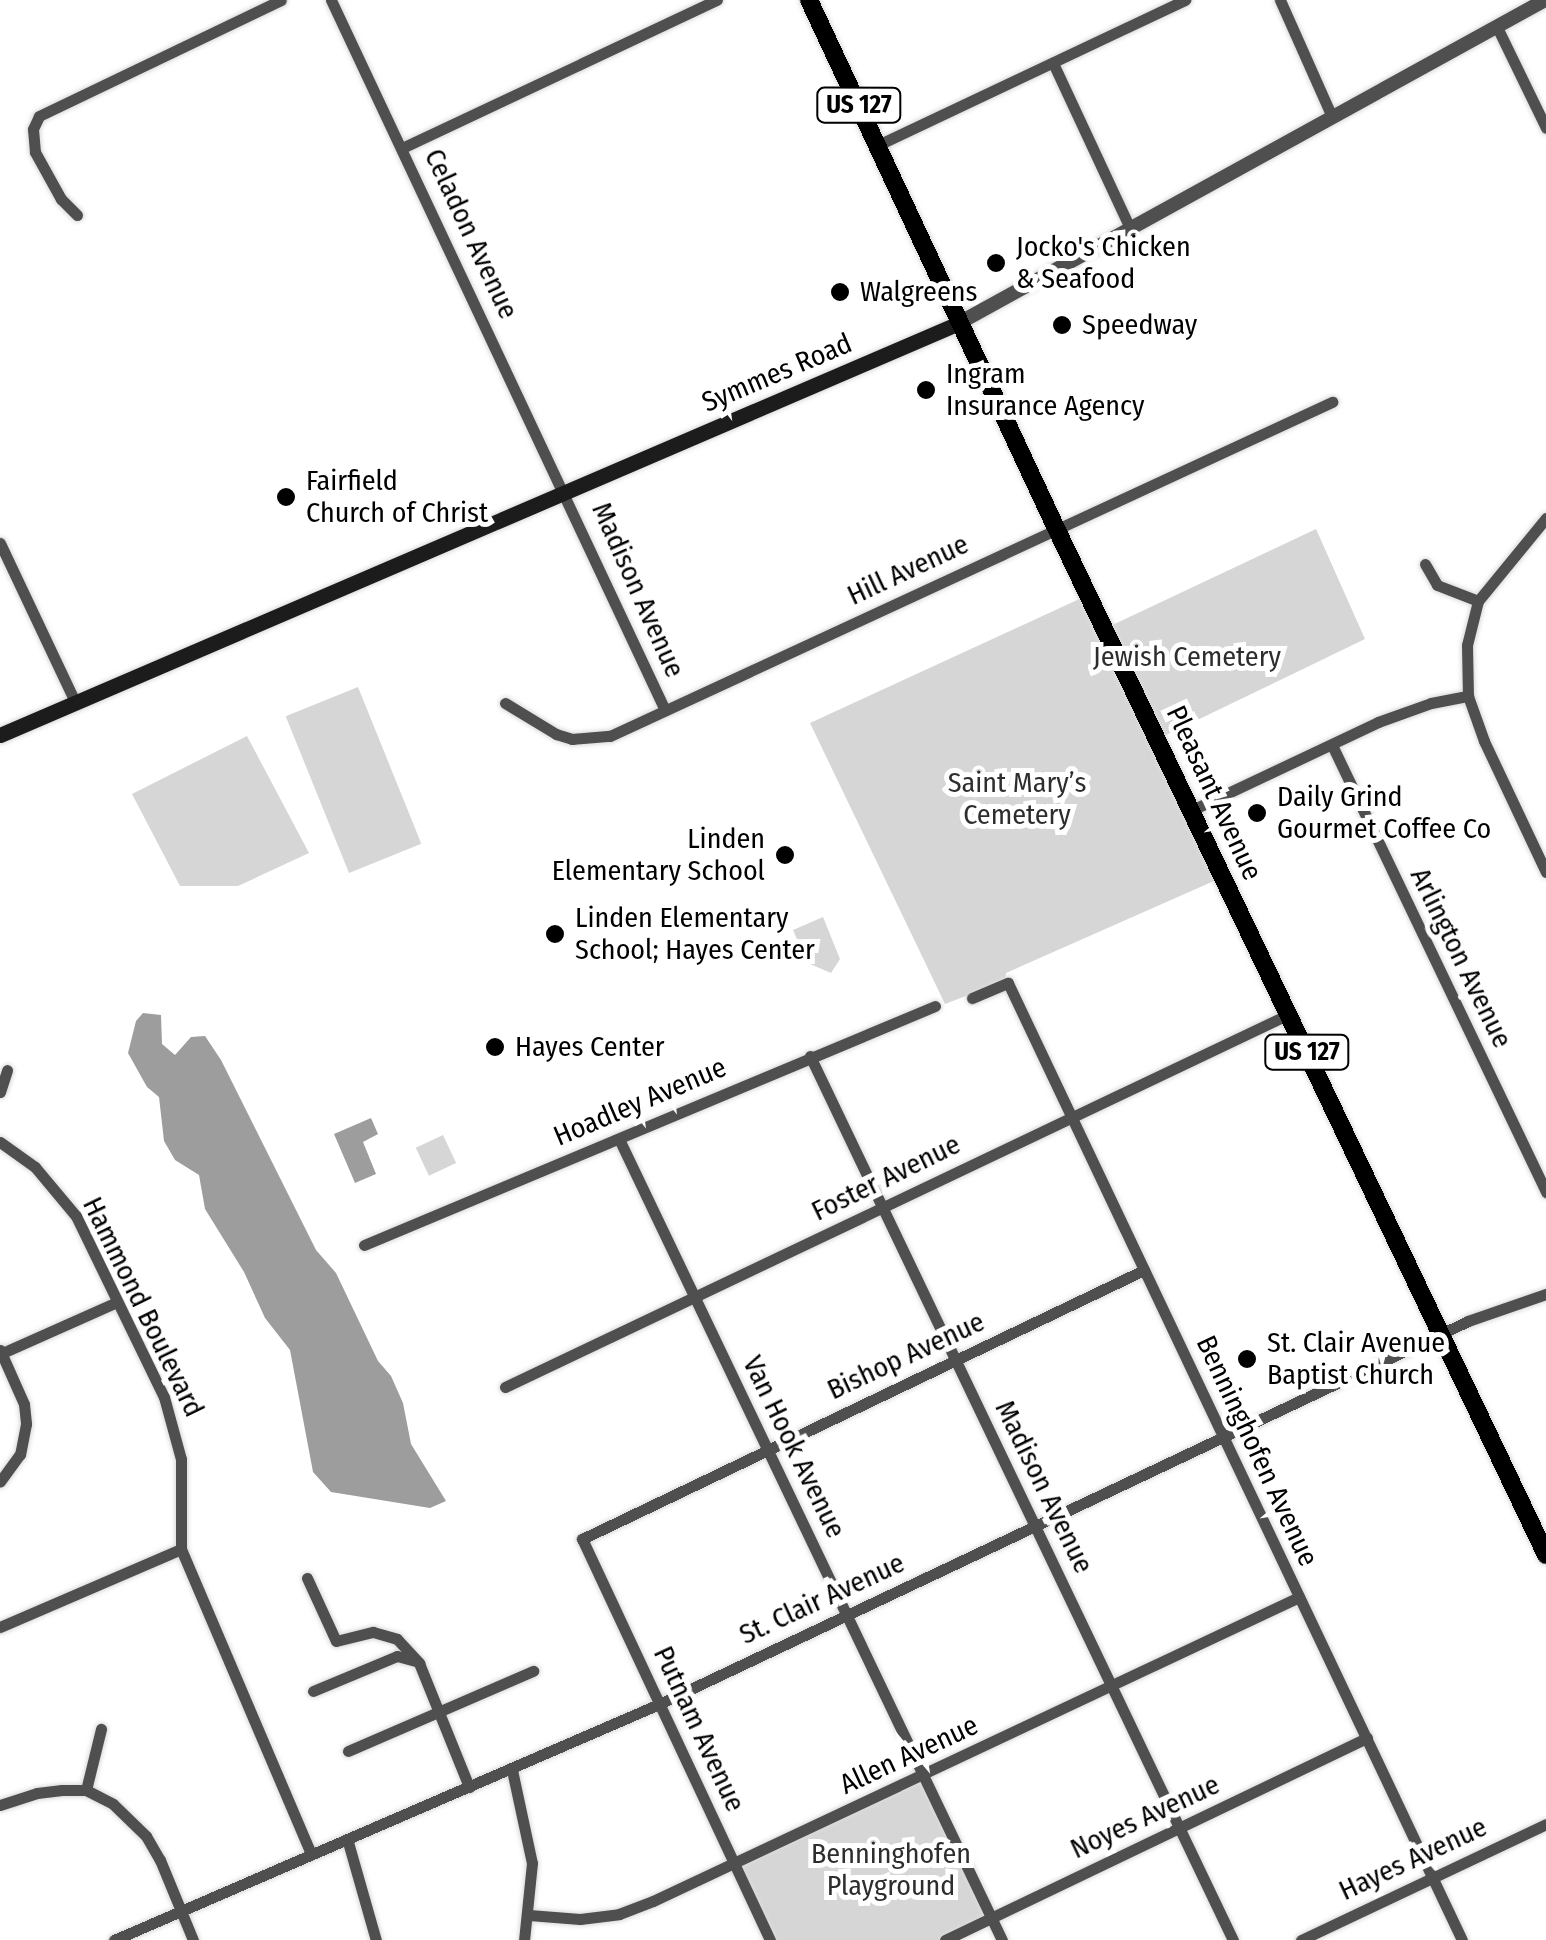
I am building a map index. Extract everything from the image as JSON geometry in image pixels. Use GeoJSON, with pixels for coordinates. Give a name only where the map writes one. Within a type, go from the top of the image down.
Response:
{"type":"FeatureCollection","features":[{"type":"Feature","properties":{"kind":"main road","name":"Pleasant Avenue"},"geometry":{"type":"LineString","coordinates":[[809,0],[1546,1555]]}},
{"type":"Feature","properties":{"kind":"main road","name":"Symmes Road"},"geometry":{"type":"LineString","coordinates":[[0,734],[959,323]]}},
{"type":"Feature","properties":{"kind":"street"},"geometry":{"type":"LineString","coordinates":[[77,215],[62,199],[36,152],[33,130],[38,116],[281,0]]}},
{"type":"Feature","properties":{"kind":"street","name":"Celadon Avenue"},"geometry":{"type":"LineString","coordinates":[[331,0],[565,490]]}},
{"type":"Feature","properties":{"kind":"street"},"geometry":{"type":"LineString","coordinates":[[402,148],[717,0]]}},
{"type":"Feature","properties":{"kind":"street"},"geometry":{"type":"LineString","coordinates":[[878,145],[1185,0]]}},
{"type":"Feature","properties":{"kind":"street"},"geometry":{"type":"LineString","coordinates":[[1280,0],[1332,116]]}},
{"type":"Feature","properties":{"kind":"street","name":"Symmes Road"},"geometry":{"type":"LineString","coordinates":[[959,323],[1498,26],[1527,4],[1546,0]]}},
{"type":"Feature","properties":{"kind":"street"},"geometry":{"type":"LineString","coordinates":[[1498,26],[1546,128]]}},
{"type":"Feature","properties":{"kind":"street"},"geometry":{"type":"LineString","coordinates":[[1053,63],[1131,230]]}},
{"type":"Feature","properties":{"kind":"street","name":"Hill Avenue"},"geometry":{"type":"LineString","coordinates":[[505,703],[534,724],[572,739],[610,736],[1332,402]]}},
{"type":"Feature","properties":{"kind":"street","name":"Madison Avenue"},"geometry":{"type":"LineString","coordinates":[[565,490],[665,710]]}},
{"type":"Feature","properties":{"kind":"street"},"geometry":{"type":"LineString","coordinates":[[1546,518],[1478,601],[1467,646],[1468,696],[1484,741],[1546,872]]}},
{"type":"Feature","properties":{"kind":"street"},"geometry":{"type":"LineString","coordinates":[[0,544],[75,702]]}},
{"type":"Feature","properties":{"kind":"street"},"geometry":{"type":"LineString","coordinates":[[1425,564],[1437,586],[1478,601]]}},
{"type":"Feature","properties":{"kind":"street"},"geometry":{"type":"LineString","coordinates":[[1192,810],[1414,709],[1468,696]]}},
{"type":"Feature","properties":{"kind":"street","name":"Arlington Avenue"},"geometry":{"type":"LineString","coordinates":[[1332,745],[1546,1192]]}},
{"type":"Feature","properties":{"kind":"street","name":"Benninghofen Avenue"},"geometry":{"type":"LineString","coordinates":[[972,998],[1008,983],[1462,1940]]}},
{"type":"Feature","properties":{"kind":"street","name":"Hoadley Avenue"},"geometry":{"type":"LineString","coordinates":[[364,1245],[935,1006]]}},
{"type":"Feature","properties":{"kind":"street","name":"Foster Avenue"},"geometry":{"type":"LineString","coordinates":[[505,1387],[1289,1014]]}},
{"type":"Feature","properties":{"kind":"street","name":"Madison Avenue"},"geometry":{"type":"LineString","coordinates":[[810,1056],[1233,1940]]}},
{"type":"Feature","properties":{"kind":"street"},"geometry":{"type":"LineString","coordinates":[[0,1092],[7,1070]]}},
{"type":"Feature","properties":{"kind":"street","name":"Van Hook Avenue"},"geometry":{"type":"LineString","coordinates":[[618,1139],[1002,1940]]}},
{"type":"Feature","properties":{"kind":"street","name":"Hammond Boulevard"},"geometry":{"type":"LineString","coordinates":[[0,1142],[56,1188],[76,1216],[177,1431],[180,1549],[311,1854]]}},
{"type":"Feature","properties":{"kind":"street","name":"Bishop Avenue"},"geometry":{"type":"LineString","coordinates":[[582,1539],[1144,1270]]}},
{"type":"Feature","properties":{"kind":"street","name":"St. Clair Avenue"},"geometry":{"type":"LineString","coordinates":[[114,1940],[311,1854],[348,1842],[659,1704],[1494,1309],[1546,1294]]}},
{"type":"Feature","properties":{"kind":"street"},"geometry":{"type":"LineString","coordinates":[[0,1482],[20,1454],[26,1424],[24,1404],[0,1352],[117,1302]]}},
{"type":"Feature","properties":{"kind":"street","name":"Putnam Avenue"},"geometry":{"type":"LineString","coordinates":[[582,1539],[770,1940]]}},
{"type":"Feature","properties":{"kind":"street"},"geometry":{"type":"LineString","coordinates":[[0,1627],[180,1549]]}},
{"type":"Feature","properties":{"kind":"street"},"geometry":{"type":"LineString","coordinates":[[307,1578],[336,1641],[373,1632],[397,1639],[420,1662],[469,1787]]}},
{"type":"Feature","properties":{"kind":"street","name":"Allen Avenue"},"geometry":{"type":"LineString","coordinates":[[529,1915],[580,1919],[619,1914],[735,1865],[1299,1597]]}},
{"type":"Feature","properties":{"kind":"street"},"geometry":{"type":"LineString","coordinates":[[313,1691],[396,1656],[420,1662]]}},
{"type":"Feature","properties":{"kind":"street"},"geometry":{"type":"LineString","coordinates":[[348,1751],[533,1671]]}},
{"type":"Feature","properties":{"kind":"street"},"geometry":{"type":"LineString","coordinates":[[86,1790],[100,1729]]}},
{"type":"Feature","properties":{"kind":"street","name":"Noyes Avenue"},"geometry":{"type":"LineString","coordinates":[[945,1940],[1368,1738]]}},
{"type":"Feature","properties":{"kind":"street"},"geometry":{"type":"LineString","coordinates":[[512,1770],[532,1862],[524,1940]]}},
{"type":"Feature","properties":{"kind":"street"},"geometry":{"type":"LineString","coordinates":[[0,1805],[37,1793],[86,1790],[113,1804],[146,1836],[194,1940]]}},
{"type":"Feature","properties":{"kind":"street","name":"Hayes Avenue"},"geometry":{"type":"LineString","coordinates":[[1302,1940],[1546,1824]]}},
{"type":"Feature","properties":{"kind":"street"},"geometry":{"type":"LineString","coordinates":[[348,1842],[376,1940]]}},
{"type":"Feature","properties":{"kind":"green space","name":"Saint Mary’s Cemetery"},"geometry":{"type":"Polygon","coordinates":[[[1316,529],[1365,639],[1158,739],[1223,877],[1006,973],[1005,981],[945,1004],[810,723],[1088,595],[1106,628],[1316,529]]]}},
{"type":"Feature","properties":{"kind":"green space"},"geometry":{"type":"Polygon","coordinates":[[[358,687],[421,844],[349,873],[286,716],[358,687]]]}},
{"type":"Feature","properties":{"kind":"green space"},"geometry":{"type":"Polygon","coordinates":[[[247,736],[309,853],[238,886],[180,886],[132,794],[247,736]]]}},
{"type":"Feature","properties":{"kind":"green space"},"geometry":{"type":"Polygon","coordinates":[[[823,917],[840,959],[831,973],[796,958],[792,948],[799,944],[793,930],[823,917]]]}},
{"type":"Feature","properties":{"kind":"green space"},"geometry":{"type":"Polygon","coordinates":[[[443,1135],[456,1163],[429,1176],[416,1148],[443,1135]]]}},
{"type":"Feature","properties":{"kind":"green space","name":"Benninghofen Playground"},"geometry":{"type":"Polygon","coordinates":[[[924,1776],[991,1917],[945,1940],[770,1940],[735,1865],[924,1776]]]}},
{"type":"Feature","properties":{"kind":"shaded area"},"geometry":{"type":"Polygon","coordinates":[[[143,1013],[161,1015],[162,1044],[175,1055],[191,1037],[205,1036],[221,1060],[316,1250],[336,1273],[378,1361],[391,1376],[403,1403],[411,1444],[446,1501],[430,1508],[331,1492],[313,1472],[290,1350],[265,1318],[244,1272],[205,1209],[199,1175],[175,1160],[164,1141],[159,1097],[147,1087],[128,1053],[136,1021],[143,1013]]]}},
{"type":"Feature","properties":{"kind":"shaded area"},"geometry":{"type":"Polygon","coordinates":[[[371,1118],[378,1134],[363,1142],[376,1174],[355,1183],[334,1134],[371,1118]]]}},
{"type":"Feature","properties":{"kind":"place","name":"Jocko's Chicken & Seafood"},"geometry":{"type":"Point","coordinates":[996,263]}},
{"type":"Feature","properties":{"kind":"place","name":"Walgreens"},"geometry":{"type":"Point","coordinates":[840,292]}},
{"type":"Feature","properties":{"kind":"place","name":"Speedway"},"geometry":{"type":"Point","coordinates":[1062,325]}},
{"type":"Feature","properties":{"kind":"place","name":"Ingram Insurance Agency"},"geometry":{"type":"Point","coordinates":[926,390]}},
{"type":"Feature","properties":{"kind":"place","name":"Fairfield Church of Christ"},"geometry":{"type":"Point","coordinates":[286,497]}},
{"type":"Feature","properties":{"kind":"place","name":"Daily Grind Gourmet Coffee Co"},"geometry":{"type":"Point","coordinates":[1257,813]}},
{"type":"Feature","properties":{"kind":"place","name":"Linden Elementary School"},"geometry":{"type":"Point","coordinates":[785,855]}},
{"type":"Feature","properties":{"kind":"place","name":"Linden Elementary School; Hayes Center"},"geometry":{"type":"Point","coordinates":[555,934]}},
{"type":"Feature","properties":{"kind":"place","name":"Hayes Center"},"geometry":{"type":"Point","coordinates":[495,1047]}},
{"type":"Feature","properties":{"kind":"place","name":"St. Clair Avenue Baptist Church"},"geometry":{"type":"Point","coordinates":[1247,1359]}},
{"type":"Feature","properties":{"kind":"park label","name":"Jewish Cemetery"},"geometry":{"type":"Point","coordinates":[1187,657]}}]}
